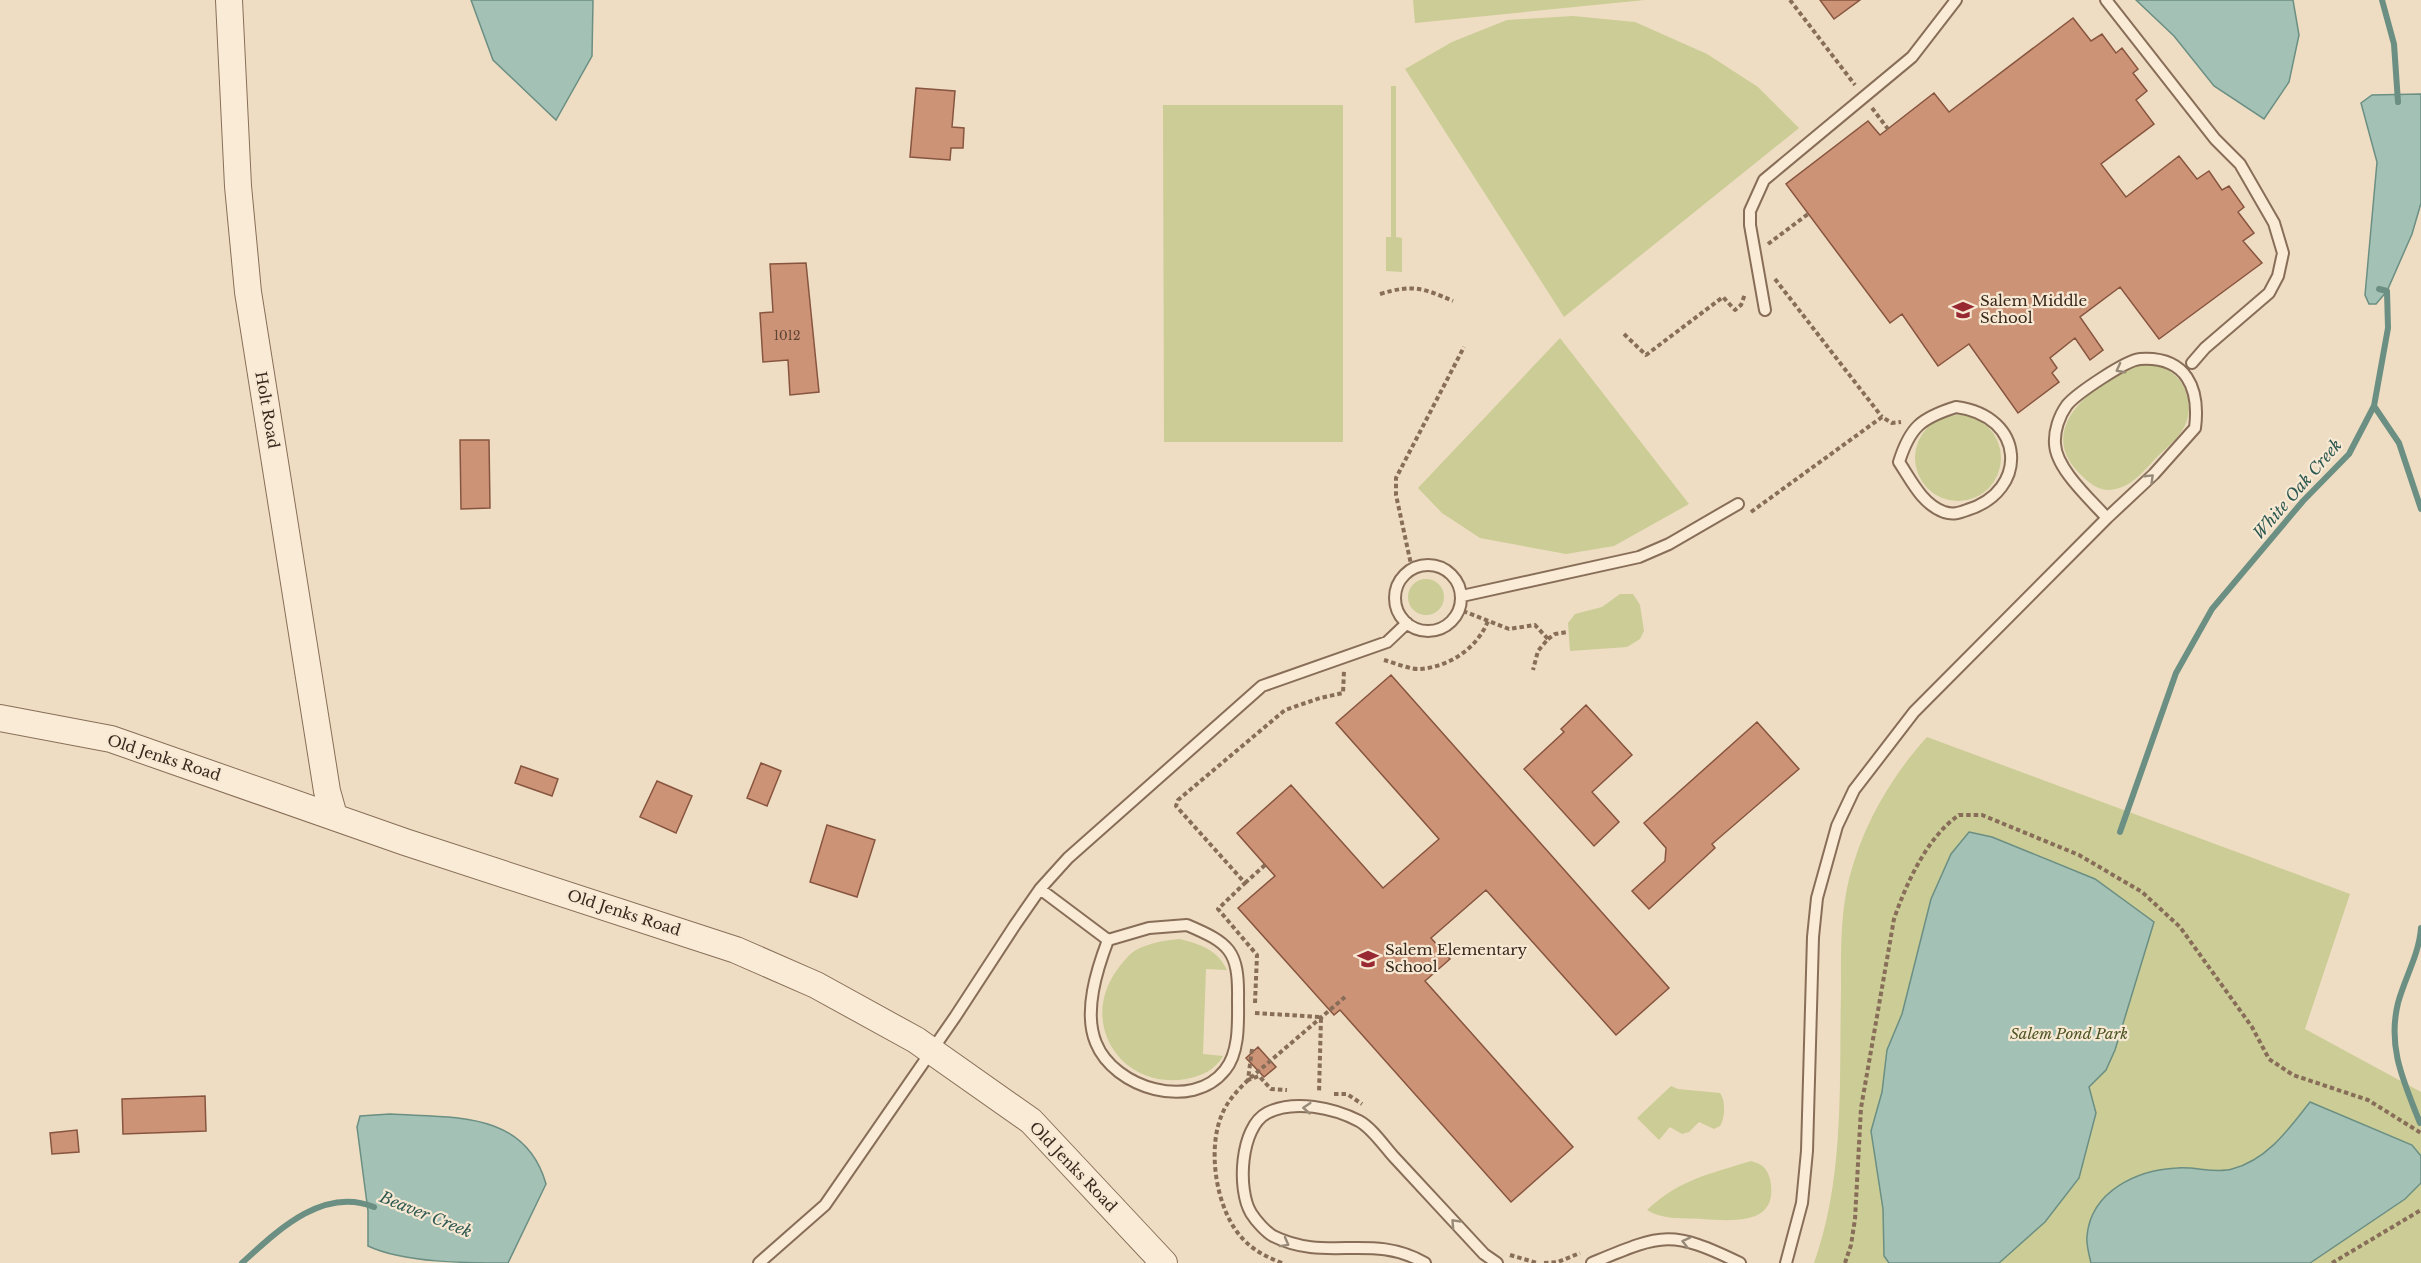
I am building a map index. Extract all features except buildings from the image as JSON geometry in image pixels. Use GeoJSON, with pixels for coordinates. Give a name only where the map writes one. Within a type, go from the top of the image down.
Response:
{"type":"FeatureCollection","features":[{"type":"Feature","properties":{"kind":"street","name":"Holt Road"},"geometry":{"type":"LineString","coordinates":[[229,0],[238,186],[248,292],[327,791],[334,816]]}},
{"type":"Feature","properties":{"kind":"street","name":"Old Jenks Road"},"geometry":{"type":"LineString","coordinates":[[0,718],[111,739],[405,842],[736,950],[854,1003],[932,1050],[1031,1121],[1164,1263]]}},
{"type":"Feature","properties":{"kind":"lane"},"geometry":{"type":"LineString","coordinates":[[1765,310],[1750,211],[1764,180],[1865,99],[1912,57],[1956,0]]}},
{"type":"Feature","properties":{"kind":"lane"},"geometry":{"type":"LineString","coordinates":[[2106,0],[2214,139],[2240,164],[2274,223],[2283,253],[2278,276],[2269,293],[2205,348],[2192,363]]}},
{"type":"Feature","properties":{"kind":"lane"},"geometry":{"type":"LineString","coordinates":[[1786,1263],[1802,1203],[1807,1151],[1816,898],[1837,826],[1854,790],[1914,712],[2107,518],[2154,474],[2195,429],[2195,390],[2183,373],[2164,362],[2139,359],[2114,371],[2068,405],[2057,425],[2055,445],[2060,462],[2107,518]]}},
{"type":"Feature","properties":{"kind":"lane"},"geometry":{"type":"LineString","coordinates":[[1956,407],[1970,409],[1991,418],[2004,432],[2012,453],[1999,491],[1982,506],[1954,514],[1943,512],[1924,500],[1899,462],[1907,438],[1923,421],[1956,407]]}},
{"type":"Feature","properties":{"kind":"lane"},"geometry":{"type":"LineString","coordinates":[[1462,596],[1639,557],[1670,544],[1738,504]]}},
{"type":"Feature","properties":{"kind":"lane"},"geometry":{"type":"LineString","coordinates":[[1424,565],[1445,569],[1459,585],[1462,596],[1459,609],[1448,625],[1427,631],[1407,623],[1396,604],[1395,594],[1398,583],[1412,569],[1424,565]]}},
{"type":"Feature","properties":{"kind":"lane"},"geometry":{"type":"LineString","coordinates":[[759,1263],[825,1205],[1040,889],[1068,858],[1262,686],[1387,642],[1407,623]]}},
{"type":"Feature","properties":{"kind":"lane"},"geometry":{"type":"LineString","coordinates":[[1040,889],[1108,940]]}},
{"type":"Feature","properties":{"kind":"lane"},"geometry":{"type":"LineString","coordinates":[[1187,925],[1220,939],[1235,960],[1238,1027],[1233,1054],[1226,1069],[1209,1084],[1191,1090],[1162,1091],[1138,1084],[1113,1069],[1095,1042],[1092,1008],[1094,977],[1108,940],[1149,928],[1187,925]]}},
{"type":"Feature","properties":{"kind":"lane"},"geometry":{"type":"LineString","coordinates":[[1425,1263],[1395,1250],[1320,1254],[1297,1250],[1271,1235],[1250,1212],[1243,1178],[1247,1136],[1255,1125],[1266,1113],[1292,1107],[1331,1109],[1362,1122],[1484,1254],[1497,1263]]}},
{"type":"Feature","properties":{"kind":"lane"},"geometry":{"type":"LineString","coordinates":[[1592,1263],[1648,1240],[1666,1238],[1683,1240],[1711,1249],[1740,1263]]}},
{"type":"Feature","properties":{"kind":"path"},"geometry":{"type":"LineString","coordinates":[[1791,1],[1888,129]]}},
{"type":"Feature","properties":{"kind":"path"},"geometry":{"type":"LineString","coordinates":[[1755,253],[1809,214]]}},
{"type":"Feature","properties":{"kind":"path"},"geometry":{"type":"LineString","coordinates":[[1771,273],[1882,417],[1892,423],[1904,422]]}},
{"type":"Feature","properties":{"kind":"path"},"geometry":{"type":"LineString","coordinates":[[1624,334],[1646,355],[1723,297],[1735,310],[1741,305],[1746,286]]}},
{"type":"Feature","properties":{"kind":"path"},"geometry":{"type":"LineString","coordinates":[[1380,294],[1401,287],[1422,287],[1453,301]]}},
{"type":"Feature","properties":{"kind":"path"},"geometry":{"type":"LineString","coordinates":[[1412,569],[1396,495],[1396,478],[1464,347]]}},
{"type":"Feature","properties":{"kind":"path"},"geometry":{"type":"LineString","coordinates":[[1746,516],[1882,417]]}},
{"type":"Feature","properties":{"kind":"path"},"geometry":{"type":"LineString","coordinates":[[1459,609],[1509,629],[1535,625],[1548,639]]}},
{"type":"Feature","properties":{"kind":"path"},"geometry":{"type":"LineString","coordinates":[[1375,662],[1383,659],[1420,670],[1456,658],[1472,647],[1488,621]]}},
{"type":"Feature","properties":{"kind":"path"},"geometry":{"type":"LineString","coordinates":[[1533,670],[1538,651],[1548,639],[1555,634],[1568,632]]}},
{"type":"Feature","properties":{"kind":"path"},"geometry":{"type":"LineString","coordinates":[[1245,883],[1179,812],[1176,806],[1178,800],[1285,710],[1343,693],[1344,669],[1351,668]]}},
{"type":"Feature","properties":{"kind":"path"},"geometry":{"type":"LineString","coordinates":[[1845,1263],[1851,1245],[1855,1219],[1862,1108],[1894,919],[1901,898],[1936,837],[1959,815],[1982,815],[2070,851],[2142,892],[2180,927],[2252,1027],[2269,1059],[2293,1075],[2368,1100],[2421,1133]]}},
{"type":"Feature","properties":{"kind":"path"},"geometry":{"type":"LineString","coordinates":[[1255,1023],[1257,955],[1218,909],[1265,865]]}},
{"type":"Feature","properties":{"kind":"path"},"geometry":{"type":"LineString","coordinates":[[1259,1071],[1345,997]]}},
{"type":"Feature","properties":{"kind":"path"},"geometry":{"type":"LineString","coordinates":[[1255,1013],[1321,1017]]}},
{"type":"Feature","properties":{"kind":"path"},"geometry":{"type":"LineString","coordinates":[[1318,1093],[1321,1017]]}},
{"type":"Feature","properties":{"kind":"path"},"geometry":{"type":"LineString","coordinates":[[1248,1080],[1253,1046]]}},
{"type":"Feature","properties":{"kind":"path"},"geometry":{"type":"LineString","coordinates":[[2332,1263],[2421,1210]]}},
{"type":"Feature","properties":{"kind":"green space"},"geometry":{"type":"Polygon","coordinates":[[[1413,0],[1645,0],[1415,23],[1413,0]]]}},
{"type":"Feature","properties":{"kind":"green space"},"geometry":{"type":"Polygon","coordinates":[[[1573,16],[1635,22],[1707,54],[1758,87],[1799,128],[1564,317],[1405,69],[1452,42],[1507,20],[1573,16]]]}},
{"type":"Feature","properties":{"kind":"green space"},"geometry":{"type":"Polygon","coordinates":[[[1391,86],[1396,86],[1396,237],[1402,238],[1402,272],[1386,271],[1386,237],[1391,237],[1391,86]]]}},
{"type":"Feature","properties":{"kind":"green space"},"geometry":{"type":"Polygon","coordinates":[[[1163,105],[1343,105],[1343,442],[1164,442],[1163,105]]]}},
{"type":"Feature","properties":{"kind":"green space"},"geometry":{"type":"Polygon","coordinates":[[[1560,338],[1689,504],[1614,546],[1566,554],[1480,538],[1442,513],[1418,488],[1560,338]]]}},
{"type":"Feature","properties":{"kind":"green space"},"geometry":{"type":"Polygon","coordinates":[[[2140,365],[2158,366],[2176,376],[2182,384],[2189,403],[2186,423],[2175,439],[2135,479],[2116,489],[2099,488],[2078,472],[2066,455],[2063,438],[2067,422],[2090,393],[2123,372],[2140,365]]]}},
{"type":"Feature","properties":{"kind":"green space"},"geometry":{"type":"Polygon","coordinates":[[[1950,415],[1966,415],[1989,427],[1998,441],[2001,458],[1998,475],[1989,489],[1966,501],[1950,501],[1934,494],[1922,482],[1915,466],[1915,450],[1922,434],[1934,422],[1950,415]]]}},
{"type":"Feature","properties":{"kind":"green space"},"geometry":{"type":"Polygon","coordinates":[[[1426,579],[1439,584],[1444,597],[1439,610],[1426,615],[1413,610],[1408,597],[1413,584],[1426,579]]]}},
{"type":"Feature","properties":{"kind":"green space"},"geometry":{"type":"Polygon","coordinates":[[[1620,594],[1633,594],[1640,605],[1644,631],[1640,639],[1627,647],[1570,651],[1568,623],[1575,614],[1602,607],[1620,594]]]}},
{"type":"Feature","properties":{"kind":"green space","name":"Salem Pond Park"},"geometry":{"type":"Polygon","coordinates":[[[1927,737],[2350,894],[2305,1029],[2421,1092],[2421,1263],[1814,1263],[1824,1230],[1836,1163],[1840,1095],[1842,935],[1849,879],[1862,840],[1879,803],[1901,769],[1927,737]]]}},
{"type":"Feature","properties":{"kind":"green space"},"geometry":{"type":"Polygon","coordinates":[[[1180,939],[1208,949],[1219,957],[1227,970],[1206,969],[1203,1054],[1223,1056],[1212,1069],[1203,1074],[1186,1079],[1163,1080],[1143,1074],[1126,1064],[1113,1049],[1105,1031],[1102,1011],[1106,991],[1117,970],[1131,954],[1152,944],[1180,939]]]}},
{"type":"Feature","properties":{"kind":"green space"},"geometry":{"type":"Polygon","coordinates":[[[1671,1086],[1678,1089],[1720,1093],[1724,1110],[1720,1126],[1714,1129],[1699,1122],[1689,1132],[1682,1134],[1670,1127],[1659,1140],[1637,1118],[1671,1086]]]}},
{"type":"Feature","properties":{"kind":"green space"},"geometry":{"type":"Polygon","coordinates":[[[1751,1161],[1763,1167],[1770,1179],[1771,1194],[1768,1205],[1761,1213],[1740,1220],[1727,1220],[1667,1217],[1647,1210],[1684,1184],[1751,1161]]]}},
{"type":"Feature","properties":{"kind":"water"},"geometry":{"type":"Polygon","coordinates":[[[471,0],[593,0],[592,56],[556,120],[493,60],[471,0]]]}},
{"type":"Feature","properties":{"kind":"water"},"geometry":{"type":"Polygon","coordinates":[[[2136,0],[2293,0],[2299,35],[2289,82],[2264,119],[2214,86],[2174,36],[2136,0]]]}},
{"type":"Feature","properties":{"kind":"water"},"geometry":{"type":"Polygon","coordinates":[[[2421,94],[2421,203],[2412,234],[2387,291],[2376,304],[2369,304],[2365,295],[2377,162],[2361,103],[2372,95],[2421,94]]]}},
{"type":"Feature","properties":{"kind":"water"},"geometry":{"type":"Polygon","coordinates":[[[1969,832],[1992,837],[2095,879],[2154,922],[2115,1050],[2106,1070],[2089,1087],[2096,1113],[2079,1178],[2045,1222],[1999,1263],[1889,1263],[1884,1256],[1883,1209],[1871,1131],[1882,1092],[1887,1050],[1902,1014],[1931,899],[1951,854],[1969,832]]]}},
{"type":"Feature","properties":{"kind":"water"},"geometry":{"type":"Polygon","coordinates":[[[2310,1102],[2412,1145],[2421,1156],[2421,1183],[2405,1199],[2310,1263],[2091,1263],[2087,1239],[2090,1220],[2097,1207],[2118,1186],[2147,1173],[2162,1170],[2184,1168],[2225,1170],[2245,1165],[2267,1151],[2294,1123],[2310,1102]]]}},
{"type":"Feature","properties":{"kind":"water"},"geometry":{"type":"Polygon","coordinates":[[[390,1114],[461,1118],[483,1123],[504,1130],[521,1142],[536,1160],[546,1184],[508,1263],[418,1259],[383,1252],[368,1246],[368,1211],[357,1127],[360,1116],[390,1114]]]}},
{"type":"Feature","properties":{"kind":"waterway","name":"White Oak Creek"},"geometry":{"type":"LineString","coordinates":[[2382,0],[2394,44],[2398,102]]}},
{"type":"Feature","properties":{"kind":"waterway","name":"White Oak Creek"},"geometry":{"type":"LineString","coordinates":[[2120,832],[2176,673],[2212,609],[2303,501],[2349,454],[2374,406],[2388,328],[2387,291],[2379,289]]}},
{"type":"Feature","properties":{"kind":"waterway"},"geometry":{"type":"LineString","coordinates":[[2374,406],[2399,443],[2421,509]]}},
{"type":"Feature","properties":{"kind":"waterway"},"geometry":{"type":"LineString","coordinates":[[2420,1123],[2399,1064],[2395,1019],[2398,1003],[2418,947],[2421,928]]}},
{"type":"Feature","properties":{"kind":"waterway","name":"Beaver Creek"},"geometry":{"type":"LineString","coordinates":[[242,1263],[286,1226],[319,1207],[337,1202],[355,1202],[374,1207]]}},
{"type":"Feature","properties":{"kind":"place","name":"Salem Middle School"},"geometry":{"type":"Point","coordinates":[1963,310]}},
{"type":"Feature","properties":{"kind":"place","name":"Salem Elementary School"},"geometry":{"type":"Point","coordinates":[1368,959]}}]}
